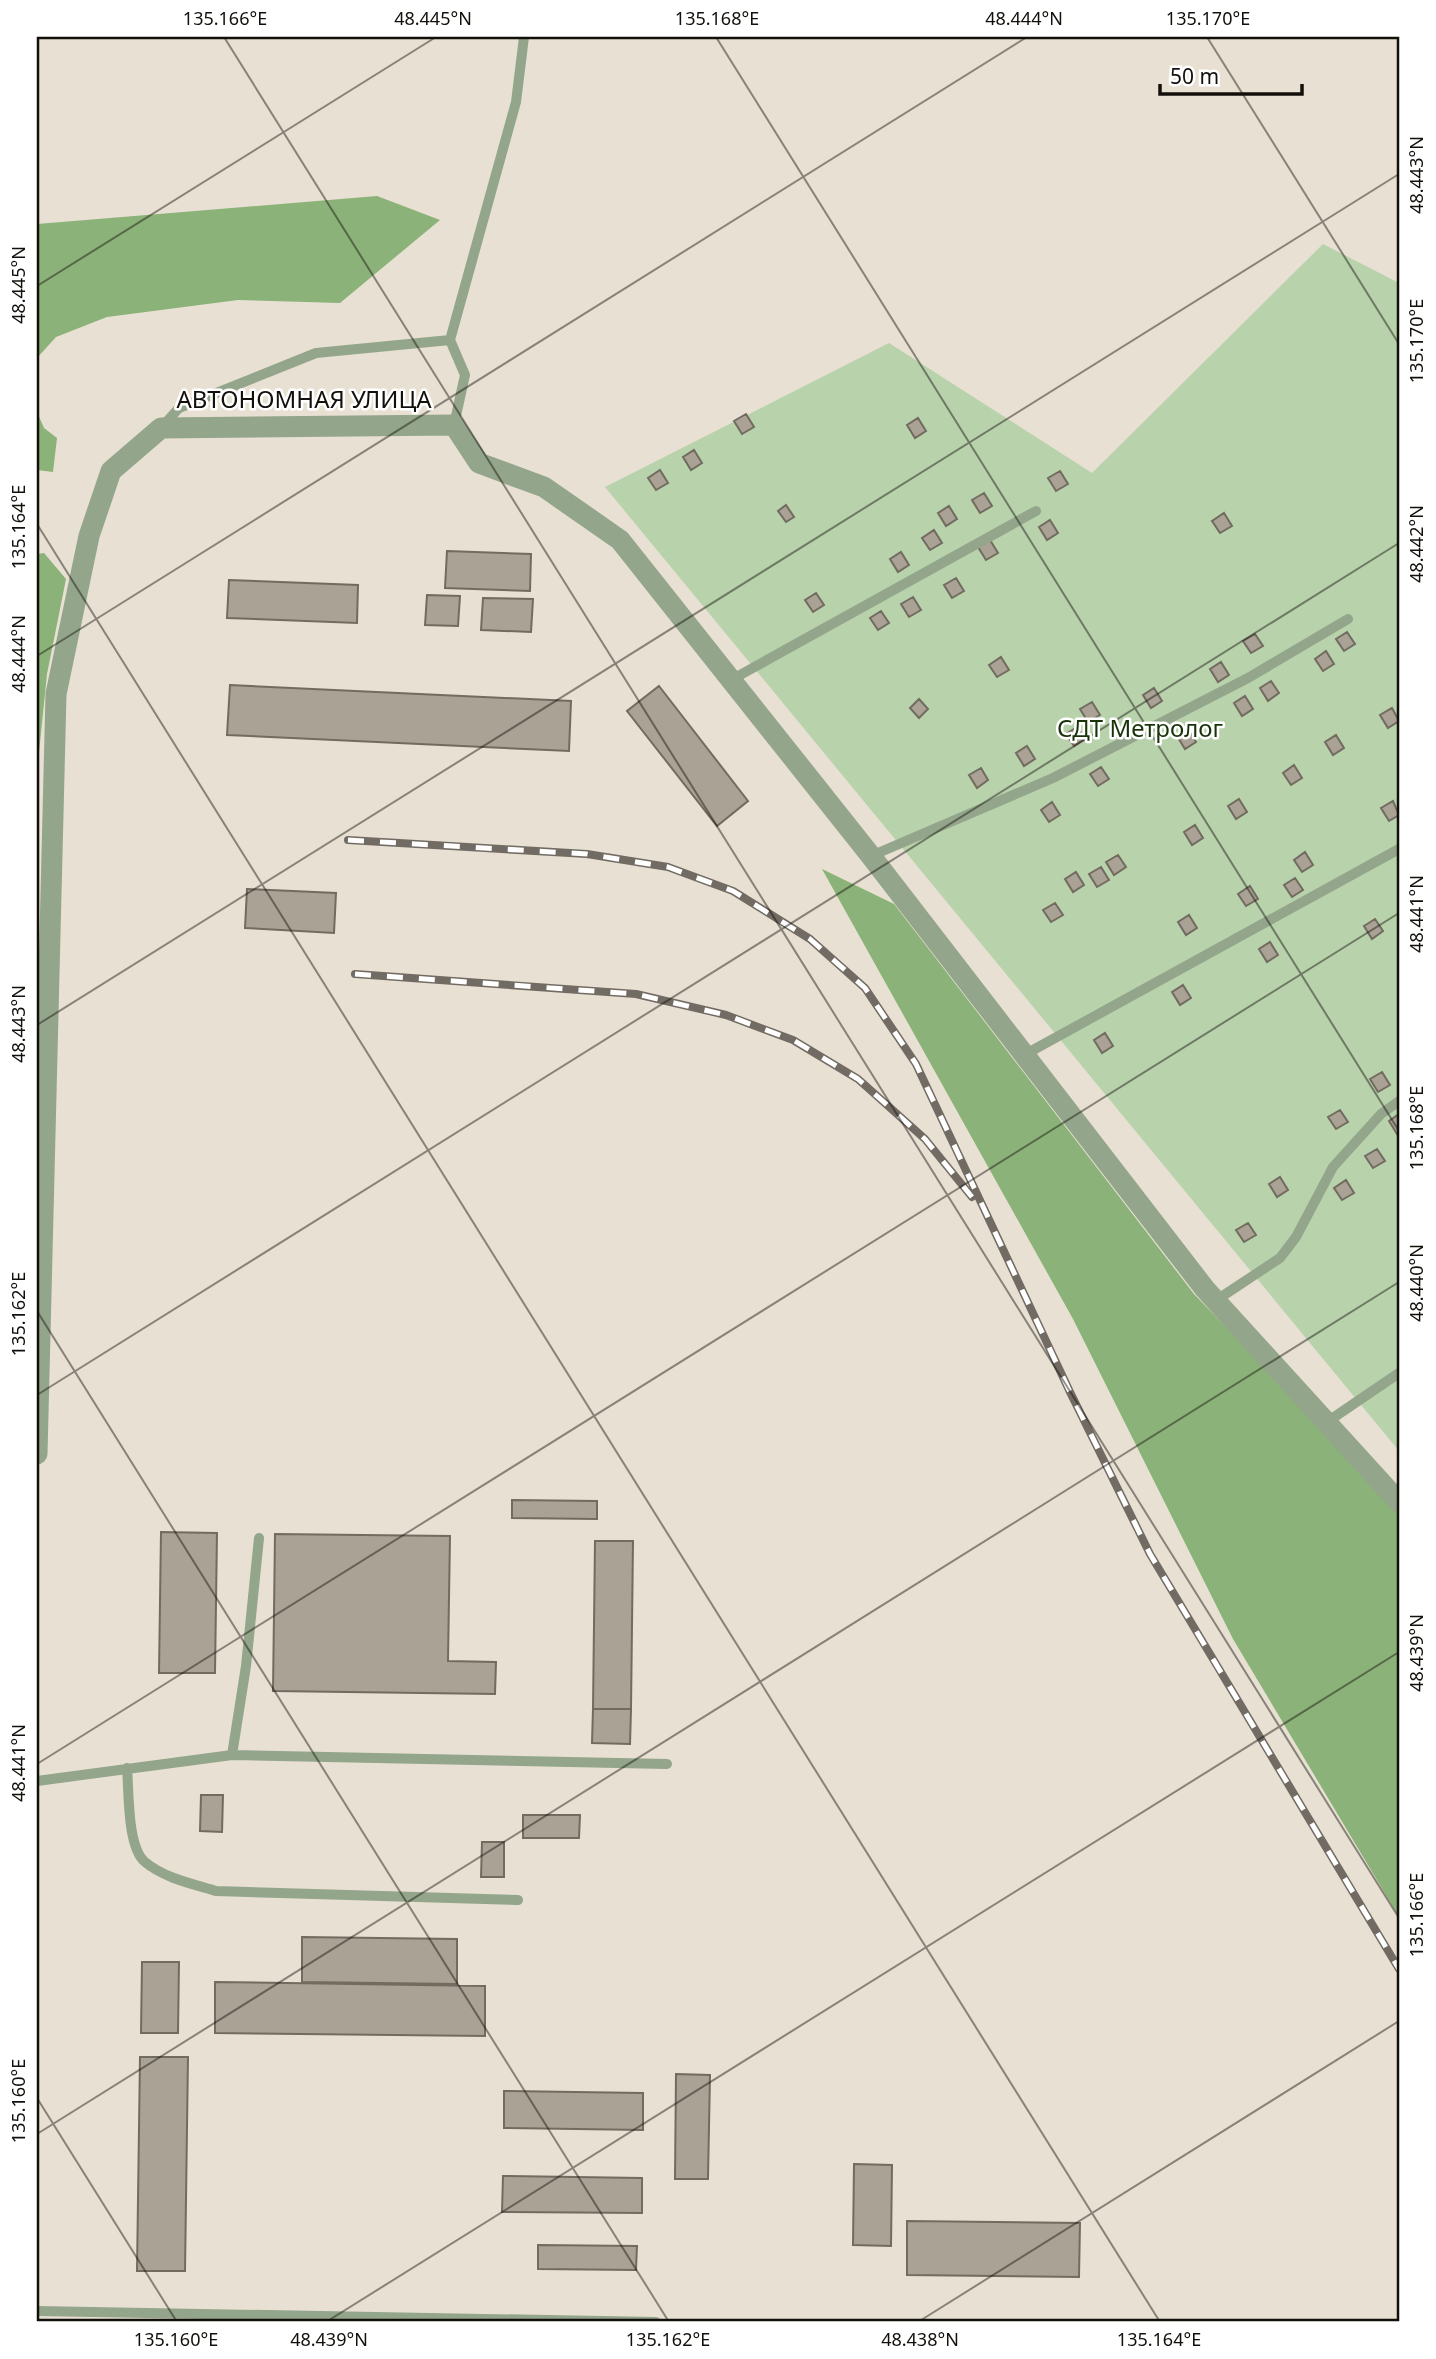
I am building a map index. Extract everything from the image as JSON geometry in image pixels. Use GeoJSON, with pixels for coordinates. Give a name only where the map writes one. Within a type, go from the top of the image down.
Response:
{"type":"FeatureCollection","features":[{"type":"Feature","properties":{"kind":"street","name":"АВТОНОМНАЯ УЛИЦА"},"geometry":{"type":"LineString","coordinates":[[37,1454],[56,694],[89,536],[111,471],[161,428],[454,425]]}},
{"type":"Feature","properties":{"kind":"street"},"geometry":{"type":"LineString","coordinates":[[454,425],[479,463],[544,487],[620,540],[871,856],[1216,1301],[1399,1502]]}},
{"type":"Feature","properties":{"kind":"lane"},"geometry":{"type":"LineString","coordinates":[[454,425],[465,375],[450,340],[516,102],[524,37]]}},
{"type":"Feature","properties":{"kind":"lane"},"geometry":{"type":"LineString","coordinates":[[161,428],[179,408],[316,353],[450,340]]}},
{"type":"Feature","properties":{"kind":"lane"},"geometry":{"type":"LineString","coordinates":[[731,680],[1036,511]]}},
{"type":"Feature","properties":{"kind":"lane"},"geometry":{"type":"LineString","coordinates":[[871,856],[1053,778],[1248,678],[1348,619]]}},
{"type":"Feature","properties":{"kind":"lane"},"geometry":{"type":"LineString","coordinates":[[1024,1055],[1399,849]]}},
{"type":"Feature","properties":{"kind":"lane"},"geometry":{"type":"LineString","coordinates":[[1216,1301],[1280,1258],[1296,1237],[1333,1167],[1381,1114],[1399,1101]]}},
{"type":"Feature","properties":{"kind":"lane"},"geometry":{"type":"LineString","coordinates":[[1327,1422],[1399,1373]]}},
{"type":"Feature","properties":{"kind":"lane"},"geometry":{"type":"LineString","coordinates":[[232,1755],[246,1666],[259,1538]]}},
{"type":"Feature","properties":{"kind":"lane"},"geometry":{"type":"LineString","coordinates":[[37,1781],[232,1755],[667,1764]]}},
{"type":"Feature","properties":{"kind":"lane"},"geometry":{"type":"LineString","coordinates":[[127,1768],[134,1846],[144,1862],[171,1877],[216,1891],[518,1900]]}},
{"type":"Feature","properties":{"kind":"lane"},"geometry":{"type":"LineString","coordinates":[[37,2312],[656,2322]]}},
{"type":"Feature","properties":{"kind":"green space"},"geometry":{"type":"Polygon","coordinates":[[[377,196],[440,220],[340,303],[238,300],[107,317],[56,337],[37,358],[37,224],[377,196]]]}},
{"type":"Feature","properties":{"kind":"green space","name":"СДТ Метролог"},"geometry":{"type":"Polygon","coordinates":[[[1323,244],[1399,283],[1399,1451],[605,487],[889,343],[1092,473],[1323,244]]]}},
{"type":"Feature","properties":{"kind":"green space"},"geometry":{"type":"Polygon","coordinates":[[[37,412],[44,428],[57,438],[53,472],[37,470],[37,412]]]}},
{"type":"Feature","properties":{"kind":"green space"},"geometry":{"type":"Polygon","coordinates":[[[44,553],[66,579],[47,674],[37,772],[37,554],[44,553]]]}},
{"type":"Feature","properties":{"kind":"green space"},"geometry":{"type":"Polygon","coordinates":[[[822,869],[894,904],[1194,1294],[1308,1412],[1399,1512],[1399,1917],[1233,1639],[1073,1319],[822,869]]]}},
{"type":"Feature","properties":{"kind":"building"},"geometry":{"type":"Polygon","coordinates":[[[746,414],[754,427],[742,434],[734,421],[746,414]]]}},
{"type":"Feature","properties":{"kind":"building"},"geometry":{"type":"Polygon","coordinates":[[[918,418],[926,431],[915,438],[907,425],[918,418]]]}},
{"type":"Feature","properties":{"kind":"building"},"geometry":{"type":"Polygon","coordinates":[[[694,450],[702,463],[691,470],[683,457],[694,450]]]}},
{"type":"Feature","properties":{"kind":"building"},"geometry":{"type":"Polygon","coordinates":[[[660,470],[668,483],[656,490],[648,478],[660,470]]]}},
{"type":"Feature","properties":{"kind":"building"},"geometry":{"type":"Polygon","coordinates":[[[1060,471],[1068,484],[1056,491],[1048,478],[1060,471]]]}},
{"type":"Feature","properties":{"kind":"building"},"geometry":{"type":"Polygon","coordinates":[[[984,493],[992,506],[980,513],[972,500],[984,493]]]}},
{"type":"Feature","properties":{"kind":"building"},"geometry":{"type":"Polygon","coordinates":[[[786,505],[794,517],[786,522],[778,511],[786,505]]]}},
{"type":"Feature","properties":{"kind":"building"},"geometry":{"type":"Polygon","coordinates":[[[949,506],[957,519],[946,526],[938,513],[949,506]]]}},
{"type":"Feature","properties":{"kind":"building"},"geometry":{"type":"Polygon","coordinates":[[[1224,513],[1232,526],[1220,533],[1212,521],[1224,513]]]}},
{"type":"Feature","properties":{"kind":"building"},"geometry":{"type":"Polygon","coordinates":[[[1050,520],[1058,533],[1047,540],[1039,527],[1050,520]]]}},
{"type":"Feature","properties":{"kind":"building"},"geometry":{"type":"Polygon","coordinates":[[[934,530],[942,543],[930,550],[922,538],[934,530]]]}},
{"type":"Feature","properties":{"kind":"building"},"geometry":{"type":"Polygon","coordinates":[[[990,540],[998,553],[986,560],[978,547],[990,540]]]}},
{"type":"Feature","properties":{"kind":"building"},"geometry":{"type":"Polygon","coordinates":[[[447,551],[531,554],[530,591],[445,588],[447,551]]]}},
{"type":"Feature","properties":{"kind":"building"},"geometry":{"type":"Polygon","coordinates":[[[901,552],[909,565],[898,572],[890,559],[901,552]]]}},
{"type":"Feature","properties":{"kind":"building"},"geometry":{"type":"Polygon","coordinates":[[[956,578],[964,591],[952,598],[944,585],[956,578]]]}},
{"type":"Feature","properties":{"kind":"building"},"geometry":{"type":"Polygon","coordinates":[[[229,580],[358,585],[357,623],[227,618],[229,580]]]}},
{"type":"Feature","properties":{"kind":"building"},"geometry":{"type":"Polygon","coordinates":[[[816,593],[824,605],[813,612],[805,600],[816,593]]]}},
{"type":"Feature","properties":{"kind":"building"},"geometry":{"type":"Polygon","coordinates":[[[427,595],[460,596],[458,626],[425,625],[427,595]]]}},
{"type":"Feature","properties":{"kind":"building"},"geometry":{"type":"Polygon","coordinates":[[[913,597],[921,610],[909,617],[901,604],[913,597]]]}},
{"type":"Feature","properties":{"kind":"building"},"geometry":{"type":"Polygon","coordinates":[[[483,598],[533,599],[531,632],[481,630],[483,598]]]}},
{"type":"Feature","properties":{"kind":"building"},"geometry":{"type":"Polygon","coordinates":[[[881,611],[889,623],[878,630],[870,618],[881,611]]]}},
{"type":"Feature","properties":{"kind":"building"},"geometry":{"type":"Polygon","coordinates":[[[1347,632],[1355,644],[1344,651],[1336,639],[1347,632]]]}},
{"type":"Feature","properties":{"kind":"building"},"geometry":{"type":"Polygon","coordinates":[[[1255,634],[1263,646],[1251,653],[1243,641],[1255,634]]]}},
{"type":"Feature","properties":{"kind":"building"},"geometry":{"type":"Polygon","coordinates":[[[1326,651],[1334,664],[1323,671],[1315,659],[1326,651]]]}},
{"type":"Feature","properties":{"kind":"building"},"geometry":{"type":"Polygon","coordinates":[[[1001,657],[1009,670],[997,677],[989,665],[1001,657]]]}},
{"type":"Feature","properties":{"kind":"building"},"geometry":{"type":"Polygon","coordinates":[[[1221,662],[1229,675],[1218,682],[1210,669],[1221,662]]]}},
{"type":"Feature","properties":{"kind":"building"},"geometry":{"type":"Polygon","coordinates":[[[1271,681],[1279,693],[1268,701],[1260,688],[1271,681]]]}},
{"type":"Feature","properties":{"kind":"building"},"geometry":{"type":"Polygon","coordinates":[[[230,685],[571,701],[569,751],[227,735],[230,685]]]}},
{"type":"Feature","properties":{"kind":"building"},"geometry":{"type":"Polygon","coordinates":[[[659,686],[748,801],[717,826],[627,711],[659,686]]]}},
{"type":"Feature","properties":{"kind":"building"},"geometry":{"type":"Polygon","coordinates":[[[1154,688],[1162,701],[1151,708],[1143,695],[1154,688]]]}},
{"type":"Feature","properties":{"kind":"building"},"geometry":{"type":"Polygon","coordinates":[[[1245,696],[1253,709],[1242,716],[1234,703],[1245,696]]]}},
{"type":"Feature","properties":{"kind":"building"},"geometry":{"type":"Polygon","coordinates":[[[919,699],[928,709],[919,718],[910,708],[919,699]]]}},
{"type":"Feature","properties":{"kind":"building"},"geometry":{"type":"Polygon","coordinates":[[[1092,702],[1100,715],[1088,722],[1080,709],[1092,702]]]}},
{"type":"Feature","properties":{"kind":"building"},"geometry":{"type":"Polygon","coordinates":[[[1392,708],[1399,721],[1388,728],[1380,715],[1392,708]]]}},
{"type":"Feature","properties":{"kind":"building"},"geometry":{"type":"Polygon","coordinates":[[[1077,727],[1085,739],[1074,746],[1066,734],[1077,727]]]}},
{"type":"Feature","properties":{"kind":"building"},"geometry":{"type":"Polygon","coordinates":[[[1188,729],[1196,742],[1185,749],[1177,736],[1188,729]]]}},
{"type":"Feature","properties":{"kind":"building"},"geometry":{"type":"Polygon","coordinates":[[[1336,735],[1344,748],[1333,755],[1325,742],[1336,735]]]}},
{"type":"Feature","properties":{"kind":"building"},"geometry":{"type":"Polygon","coordinates":[[[1027,746],[1035,759],[1024,766],[1016,753],[1027,746]]]}},
{"type":"Feature","properties":{"kind":"building"},"geometry":{"type":"Polygon","coordinates":[[[1294,765],[1302,778],[1291,785],[1283,773],[1294,765]]]}},
{"type":"Feature","properties":{"kind":"building"},"geometry":{"type":"Polygon","coordinates":[[[1101,767],[1109,779],[1098,786],[1090,774],[1101,767]]]}},
{"type":"Feature","properties":{"kind":"building"},"geometry":{"type":"Polygon","coordinates":[[[981,768],[988,780],[977,788],[969,775],[981,768]]]}},
{"type":"Feature","properties":{"kind":"building"},"geometry":{"type":"Polygon","coordinates":[[[1239,799],[1247,812],[1236,819],[1228,806],[1239,799]]]}},
{"type":"Feature","properties":{"kind":"building"},"geometry":{"type":"Polygon","coordinates":[[[1393,801],[1399,815],[1389,821],[1381,808],[1393,801]]]}},
{"type":"Feature","properties":{"kind":"building"},"geometry":{"type":"Polygon","coordinates":[[[1052,802],[1060,815],[1049,822],[1041,810],[1052,802]]]}},
{"type":"Feature","properties":{"kind":"building"},"geometry":{"type":"Polygon","coordinates":[[[1195,825],[1203,838],[1192,845],[1184,832],[1195,825]]]}},
{"type":"Feature","properties":{"kind":"building"},"geometry":{"type":"Polygon","coordinates":[[[1305,852],[1313,865],[1302,872],[1294,860],[1305,852]]]}},
{"type":"Feature","properties":{"kind":"building"},"geometry":{"type":"Polygon","coordinates":[[[1118,855],[1126,867],[1114,875],[1106,862],[1118,855]]]}},
{"type":"Feature","properties":{"kind":"building"},"geometry":{"type":"Polygon","coordinates":[[[1101,867],[1109,880],[1097,887],[1089,874],[1101,867]]]}},
{"type":"Feature","properties":{"kind":"building"},"geometry":{"type":"Polygon","coordinates":[[[1076,872],[1084,885],[1073,892],[1065,879],[1076,872]]]}},
{"type":"Feature","properties":{"kind":"building"},"geometry":{"type":"Polygon","coordinates":[[[1295,878],[1303,890],[1292,897],[1284,885],[1295,878]]]}},
{"type":"Feature","properties":{"kind":"building"},"geometry":{"type":"Polygon","coordinates":[[[1250,886],[1258,899],[1246,906],[1238,894],[1250,886]]]}},
{"type":"Feature","properties":{"kind":"building"},"geometry":{"type":"Polygon","coordinates":[[[247,889],[336,893],[334,933],[245,928],[247,889]]]}},
{"type":"Feature","properties":{"kind":"building"},"geometry":{"type":"Polygon","coordinates":[[[1055,903],[1063,915],[1051,922],[1043,910],[1055,903]]]}},
{"type":"Feature","properties":{"kind":"building"},"geometry":{"type":"Polygon","coordinates":[[[1189,915],[1197,928],[1186,935],[1178,922],[1189,915]]]}},
{"type":"Feature","properties":{"kind":"building"},"geometry":{"type":"Polygon","coordinates":[[[1375,919],[1383,931],[1372,939],[1364,926],[1375,919]]]}},
{"type":"Feature","properties":{"kind":"building"},"geometry":{"type":"Polygon","coordinates":[[[1270,942],[1278,955],[1267,962],[1259,949],[1270,942]]]}},
{"type":"Feature","properties":{"kind":"building"},"geometry":{"type":"Polygon","coordinates":[[[1183,985],[1191,998],[1180,1005],[1172,992],[1183,985]]]}},
{"type":"Feature","properties":{"kind":"building"},"geometry":{"type":"Polygon","coordinates":[[[1105,1033],[1113,1046],[1102,1053],[1094,1040],[1105,1033]]]}},
{"type":"Feature","properties":{"kind":"building"},"geometry":{"type":"Polygon","coordinates":[[[1382,1072],[1390,1085],[1378,1092],[1370,1079],[1382,1072]]]}},
{"type":"Feature","properties":{"kind":"building"},"geometry":{"type":"Polygon","coordinates":[[[1340,1110],[1348,1122],[1336,1129],[1328,1117],[1340,1110]]]}},
{"type":"Feature","properties":{"kind":"building"},"geometry":{"type":"Polygon","coordinates":[[[1399,1114],[1399,1132],[1397,1134],[1389,1121],[1399,1114]]]}},
{"type":"Feature","properties":{"kind":"building"},"geometry":{"type":"Polygon","coordinates":[[[1377,1149],[1385,1161],[1373,1168],[1365,1156],[1377,1149]]]}},
{"type":"Feature","properties":{"kind":"building"},"geometry":{"type":"Polygon","coordinates":[[[1280,1177],[1288,1190],[1277,1197],[1269,1184],[1280,1177]]]}},
{"type":"Feature","properties":{"kind":"building"},"geometry":{"type":"Polygon","coordinates":[[[1346,1180],[1354,1193],[1342,1200],[1334,1188],[1346,1180]]]}},
{"type":"Feature","properties":{"kind":"building"},"geometry":{"type":"Polygon","coordinates":[[[1248,1223],[1256,1235],[1244,1242],[1236,1230],[1248,1223]]]}},
{"type":"Feature","properties":{"kind":"building"},"geometry":{"type":"Polygon","coordinates":[[[512,1500],[597,1501],[597,1519],[512,1518],[512,1500]]]}},
{"type":"Feature","properties":{"kind":"building"},"geometry":{"type":"Polygon","coordinates":[[[161,1532],[217,1533],[215,1673],[159,1673],[161,1532]]]}},
{"type":"Feature","properties":{"kind":"building"},"geometry":{"type":"Polygon","coordinates":[[[275,1534],[450,1536],[448,1661],[496,1662],[495,1694],[273,1691],[275,1534]]]}},
{"type":"Feature","properties":{"kind":"building"},"geometry":{"type":"Polygon","coordinates":[[[595,1541],[633,1541],[631,1709],[593,1709],[595,1541]]]}},
{"type":"Feature","properties":{"kind":"building"},"geometry":{"type":"Polygon","coordinates":[[[593,1709],[631,1709],[630,1744],[592,1743],[593,1709]]]}},
{"type":"Feature","properties":{"kind":"building"},"geometry":{"type":"Polygon","coordinates":[[[201,1795],[223,1795],[222,1832],[200,1831],[201,1795]]]}},
{"type":"Feature","properties":{"kind":"building"},"geometry":{"type":"Polygon","coordinates":[[[523,1815],[580,1815],[579,1838],[523,1838],[523,1815]]]}},
{"type":"Feature","properties":{"kind":"building"},"geometry":{"type":"Polygon","coordinates":[[[482,1842],[504,1842],[504,1877],[481,1877],[482,1842]]]}},
{"type":"Feature","properties":{"kind":"building"},"geometry":{"type":"Polygon","coordinates":[[[302,1937],[457,1939],[457,1984],[302,1982],[302,1937]]]}},
{"type":"Feature","properties":{"kind":"building"},"geometry":{"type":"Polygon","coordinates":[[[142,1962],[179,1962],[178,2033],[141,2033],[142,1962]]]}},
{"type":"Feature","properties":{"kind":"building"},"geometry":{"type":"Polygon","coordinates":[[[215,1982],[485,1986],[485,2036],[215,2033],[215,1982]]]}},
{"type":"Feature","properties":{"kind":"building"},"geometry":{"type":"Polygon","coordinates":[[[140,2057],[188,2057],[185,2271],[137,2271],[140,2057]]]}},
{"type":"Feature","properties":{"kind":"building"},"geometry":{"type":"Polygon","coordinates":[[[676,2074],[710,2075],[708,2179],[675,2179],[676,2074]]]}},
{"type":"Feature","properties":{"kind":"building"},"geometry":{"type":"Polygon","coordinates":[[[504,2091],[643,2093],[643,2130],[504,2128],[504,2091]]]}},
{"type":"Feature","properties":{"kind":"building"},"geometry":{"type":"Polygon","coordinates":[[[854,2164],[892,2165],[891,2246],[853,2245],[854,2164]]]}},
{"type":"Feature","properties":{"kind":"building"},"geometry":{"type":"Polygon","coordinates":[[[503,2176],[642,2178],[642,2213],[502,2212],[503,2176]]]}},
{"type":"Feature","properties":{"kind":"building"},"geometry":{"type":"Polygon","coordinates":[[[907,2221],[1080,2223],[1079,2277],[907,2275],[907,2221]]]}},
{"type":"Feature","properties":{"kind":"building"},"geometry":{"type":"Polygon","coordinates":[[[538,2245],[637,2246],[636,2270],[538,2269],[538,2245]]]}},
{"type":"Feature","properties":{"kind":"railway"},"geometry":{"type":"LineString","coordinates":[[348,840],[587,854],[668,867],[733,891],[810,939],[865,988],[916,1064],[1070,1392],[1150,1554],[1399,1969]]}},
{"type":"Feature","properties":{"kind":"railway"},"geometry":{"type":"LineString","coordinates":[[355,974],[636,994],[726,1015],[793,1040],[858,1079],[925,1139],[972,1197]]}}]}
